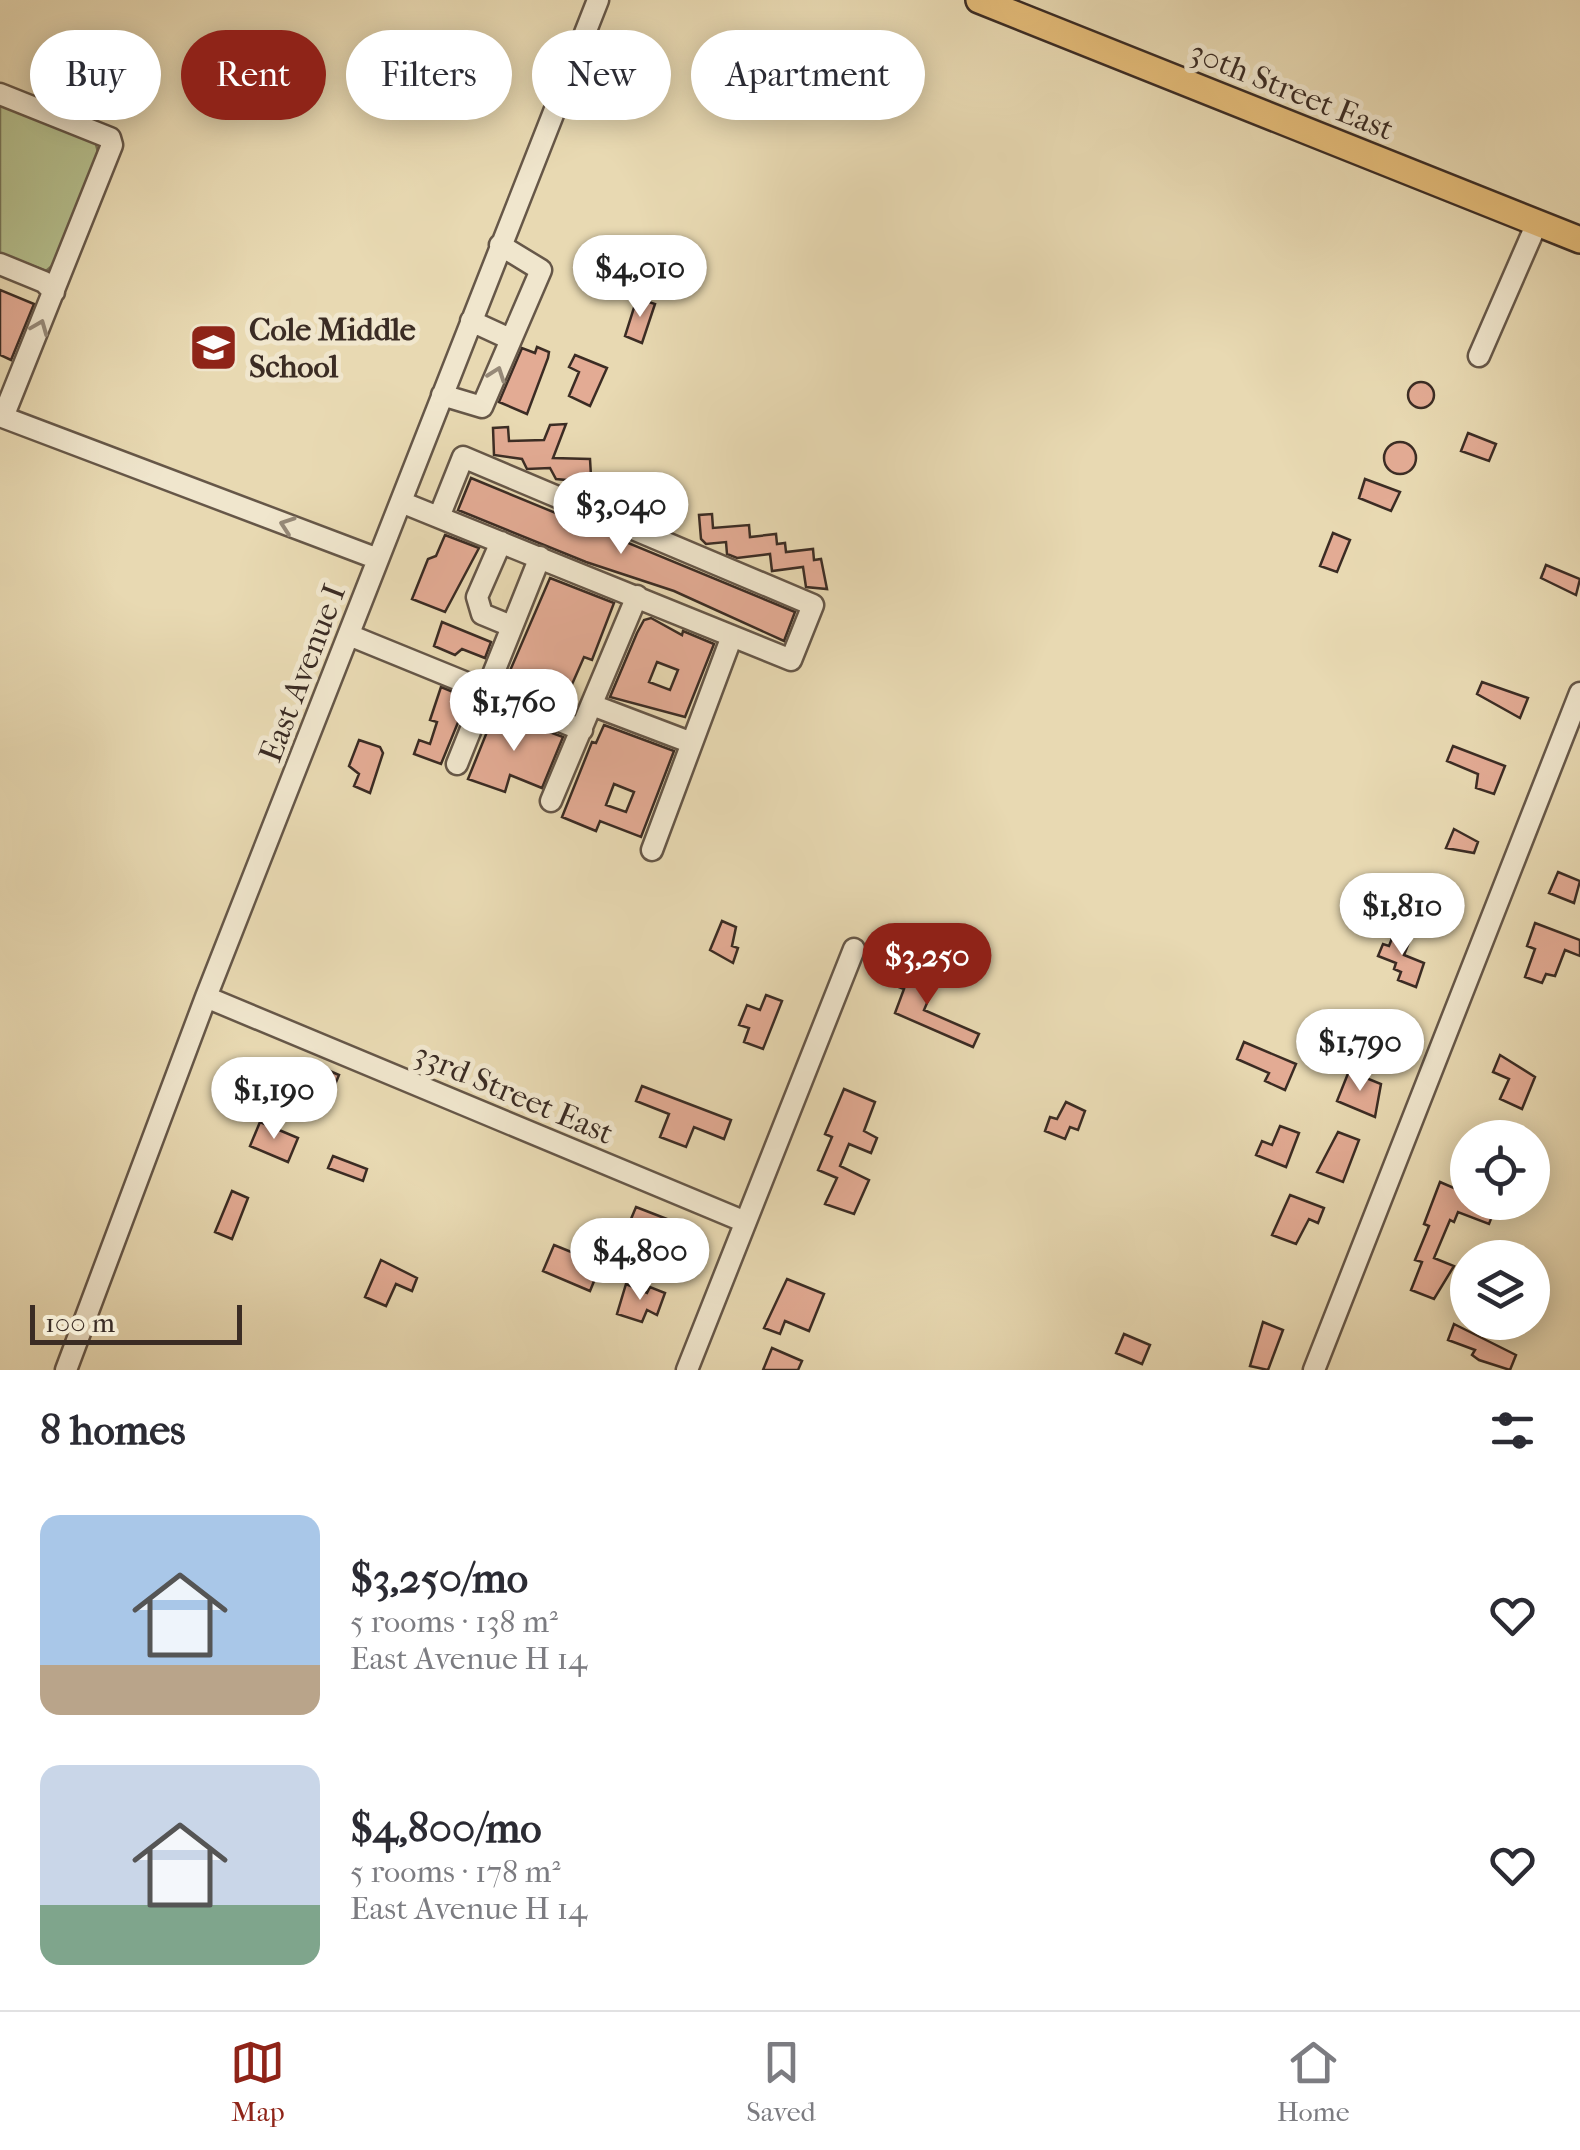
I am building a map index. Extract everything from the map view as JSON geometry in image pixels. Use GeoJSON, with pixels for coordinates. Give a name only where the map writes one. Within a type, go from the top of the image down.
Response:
{"type":"FeatureCollection","features":[{"type":"Feature","properties":{"kind":"main road","name":"30th Street East"},"geometry":{"type":"LineString","coordinates":[[979,0],[1580,240]]}},
{"type":"Feature","properties":{"kind":"street","name":"East Avenue I"},"geometry":{"type":"LineString","coordinates":[[66,1370],[206,997],[598,0]]}},
{"type":"Feature","properties":{"kind":"street"},"geometry":{"type":"LineString","coordinates":[[0,94],[110,138],[112,145],[2,416],[378,560]]}},
{"type":"Feature","properties":{"kind":"street"},"geometry":{"type":"LineString","coordinates":[[1479,356],[1537,223]]}},
{"type":"Feature","properties":{"kind":"street"},"geometry":{"type":"LineString","coordinates":[[442,395],[482,407],[541,270],[500,245]]}},
{"type":"Feature","properties":{"kind":"street"},"geometry":{"type":"LineString","coordinates":[[0,264],[44,282],[54,292]]}},
{"type":"Feature","properties":{"kind":"street"},"geometry":{"type":"LineString","coordinates":[[471,322],[510,339]]}},
{"type":"Feature","properties":{"kind":"street"},"geometry":{"type":"LineString","coordinates":[[0,367],[20,375]]}},
{"type":"Feature","properties":{"kind":"street"},"geometry":{"type":"LineString","coordinates":[[401,502],[791,660],[813,605],[463,458],[439,517]]}},
{"type":"Feature","properties":{"kind":"street"},"geometry":{"type":"LineString","coordinates":[[501,542],[477,597],[482,614],[512,626]]}},
{"type":"Feature","properties":{"kind":"street"},"geometry":{"type":"LineString","coordinates":[[457,764],[540,557]]}},
{"type":"Feature","properties":{"kind":"street"},"geometry":{"type":"LineString","coordinates":[[551,801],[637,596]]}},
{"type":"Feature","properties":{"kind":"street"},"geometry":{"type":"LineString","coordinates":[[349,635],[582,730]]}},
{"type":"Feature","properties":{"kind":"street"},"geometry":{"type":"LineString","coordinates":[[652,850],[732,636]]}},
{"type":"Feature","properties":{"kind":"street"},"geometry":{"type":"LineString","coordinates":[[1314,1370],[1580,693]]}},
{"type":"Feature","properties":{"kind":"street"},"geometry":{"type":"LineString","coordinates":[[592,705],[692,743]]}},
{"type":"Feature","properties":{"kind":"street"},"geometry":{"type":"LineString","coordinates":[[687,1370],[854,948]]}},
{"type":"Feature","properties":{"kind":"street","name":"33rd Street East"},"geometry":{"type":"LineString","coordinates":[[206,997],[744,1221]]}},
{"type":"Feature","properties":{"kind":"green space"},"geometry":{"type":"Polygon","coordinates":[[[0,103],[30,115],[30,120],[42,120],[95,141],[98,152],[53,265],[46,271],[0,253],[0,103]]]}},
{"type":"Feature","properties":{"kind":"building"},"geometry":{"type":"Polygon","coordinates":[[[0,290],[34,304],[11,360],[0,355],[0,290]]]}},
{"type":"Feature","properties":{"kind":"building"},"geometry":{"type":"Polygon","coordinates":[[[637,298],[655,304],[642,343],[625,336],[637,298]]]}},
{"type":"Feature","properties":{"kind":"building"},"geometry":{"type":"Polygon","coordinates":[[[537,347],[549,352],[527,414],[499,402],[522,348],[535,353],[537,347]]]}},
{"type":"Feature","properties":{"kind":"building"},"geometry":{"type":"Polygon","coordinates":[[[575,355],[607,368],[590,406],[569,396],[579,372],[569,367],[575,355]]]}},
{"type":"Feature","properties":{"kind":"building"},"geometry":{"type":"Polygon","coordinates":[[[1421,382],[1430,386],[1434,395],[1430,404],[1421,408],[1412,404],[1408,395],[1412,386],[1421,382]]]}},
{"type":"Feature","properties":{"kind":"building"},"geometry":{"type":"Polygon","coordinates":[[[566,424],[553,458],[590,459],[591,476],[620,474],[628,486],[649,485],[657,494],[681,497],[679,517],[646,519],[631,513],[630,501],[609,503],[603,494],[580,492],[577,481],[556,479],[550,468],[527,469],[522,459],[494,455],[493,428],[508,427],[509,441],[544,440],[550,425],[566,424]]]}},
{"type":"Feature","properties":{"kind":"building"},"geometry":{"type":"Polygon","coordinates":[[[1468,433],[1496,444],[1489,461],[1461,451],[1468,433]]]}},
{"type":"Feature","properties":{"kind":"building"},"geometry":{"type":"Polygon","coordinates":[[[1400,442],[1411,447],[1416,458],[1411,469],[1400,474],[1389,469],[1384,458],[1389,447],[1400,442]]]}},
{"type":"Feature","properties":{"kind":"building"},"geometry":{"type":"Polygon","coordinates":[[[471,478],[795,612],[784,641],[674,591],[586,562],[458,510],[471,478]]]}},
{"type":"Feature","properties":{"kind":"building"},"geometry":{"type":"Polygon","coordinates":[[[1365,479],[1400,492],[1391,511],[1359,498],[1365,479]]]}},
{"type":"Feature","properties":{"kind":"building"},"geometry":{"type":"Polygon","coordinates":[[[712,514],[713,528],[749,525],[750,537],[776,534],[777,544],[785,543],[786,552],[813,549],[814,560],[821,559],[827,589],[806,587],[803,567],[772,571],[770,554],[737,558],[727,554],[726,542],[706,544],[701,539],[699,515],[712,514]]]}},
{"type":"Feature","properties":{"kind":"building"},"geometry":{"type":"Polygon","coordinates":[[[1333,533],[1350,540],[1337,572],[1320,566],[1333,533]]]}},
{"type":"Feature","properties":{"kind":"building"},"geometry":{"type":"Polygon","coordinates":[[[445,535],[479,548],[445,612],[412,599],[428,559],[436,556],[445,535]]]}},
{"type":"Feature","properties":{"kind":"building"},"geometry":{"type":"Polygon","coordinates":[[[1546,565],[1580,579],[1576,595],[1541,578],[1546,565]]]}},
{"type":"Feature","properties":{"kind":"building"},"geometry":{"type":"Polygon","coordinates":[[[550,578],[614,603],[592,660],[584,657],[566,698],[506,680],[550,578]]]}},
{"type":"Feature","properties":{"kind":"building"},"geometry":{"type":"Polygon","coordinates":[[[651,618],[682,635],[683,631],[714,644],[685,717],[610,697],[644,620],[651,618]],[[657,662],[649,682],[670,690],[678,670],[657,662]]]}},
{"type":"Feature","properties":{"kind":"building"},"geometry":{"type":"Polygon","coordinates":[[[442,622],[491,642],[485,658],[462,649],[455,655],[434,646],[442,622]]]}},
{"type":"Feature","properties":{"kind":"building"},"geometry":{"type":"Polygon","coordinates":[[[1482,682],[1528,698],[1520,718],[1477,694],[1482,682]]]}},
{"type":"Feature","properties":{"kind":"building"},"geometry":{"type":"Polygon","coordinates":[[[441,687],[468,698],[441,764],[414,754],[419,740],[430,744],[437,722],[430,720],[441,687]]]}},
{"type":"Feature","properties":{"kind":"building"},"geometry":{"type":"Polygon","coordinates":[[[495,712],[563,737],[542,788],[510,775],[505,792],[468,779],[495,712]]]}},
{"type":"Feature","properties":{"kind":"building"},"geometry":{"type":"Polygon","coordinates":[[[604,725],[674,751],[641,837],[600,821],[596,831],[562,817],[592,742],[596,743],[604,725]],[[614,784],[606,805],[626,812],[634,792],[614,784]]]}},
{"type":"Feature","properties":{"kind":"building"},"geometry":{"type":"Polygon","coordinates":[[[359,740],[380,747],[383,753],[370,793],[354,786],[359,774],[349,766],[359,740]]]}},
{"type":"Feature","properties":{"kind":"building"},"geometry":{"type":"Polygon","coordinates":[[[1453,746],[1505,766],[1494,794],[1476,788],[1478,774],[1447,761],[1453,746]]]}},
{"type":"Feature","properties":{"kind":"building"},"geometry":{"type":"Polygon","coordinates":[[[1454,829],[1478,842],[1474,853],[1446,848],[1454,829]]]}},
{"type":"Feature","properties":{"kind":"building"},"geometry":{"type":"Polygon","coordinates":[[[1558,872],[1580,881],[1574,903],[1549,893],[1558,872]]]}},
{"type":"Feature","properties":{"kind":"building"},"geometry":{"type":"Polygon","coordinates":[[[1416,886],[1449,901],[1443,916],[1405,900],[1416,886]]]}},
{"type":"Feature","properties":{"kind":"building"},"geometry":{"type":"Polygon","coordinates":[[[722,921],[736,927],[732,946],[738,948],[733,963],[710,950],[722,921]]]}},
{"type":"Feature","properties":{"kind":"building"},"geometry":{"type":"Polygon","coordinates":[[[1535,923],[1580,940],[1580,956],[1565,950],[1555,976],[1546,974],[1542,983],[1525,977],[1535,949],[1527,946],[1535,923]]]}},
{"type":"Feature","properties":{"kind":"building"},"geometry":{"type":"Polygon","coordinates":[[[1396,928],[1412,935],[1404,955],[1424,963],[1416,987],[1398,980],[1401,972],[1394,969],[1396,963],[1378,956],[1383,944],[1389,946],[1396,928]]]}},
{"type":"Feature","properties":{"kind":"building"},"geometry":{"type":"Polygon","coordinates":[[[903,969],[936,982],[924,1010],[979,1034],[973,1047],[895,1013],[904,989],[896,986],[903,969]]]}},
{"type":"Feature","properties":{"kind":"building"},"geometry":{"type":"Polygon","coordinates":[[[766,995],[782,1001],[763,1049],[744,1042],[749,1028],[739,1025],[747,1005],[760,1010],[766,995]]]}},
{"type":"Feature","properties":{"kind":"building"},"geometry":{"type":"Polygon","coordinates":[[[1244,1042],[1296,1064],[1285,1090],[1265,1081],[1269,1073],[1237,1059],[1244,1042]]]}},
{"type":"Feature","properties":{"kind":"building"},"geometry":{"type":"Polygon","coordinates":[[[1500,1055],[1535,1077],[1522,1109],[1500,1099],[1509,1079],[1493,1072],[1500,1055]]]}},
{"type":"Feature","properties":{"kind":"building"},"geometry":{"type":"Polygon","coordinates":[[[309,1062],[339,1075],[332,1092],[302,1080],[309,1062]]]}},
{"type":"Feature","properties":{"kind":"building"},"geometry":{"type":"Polygon","coordinates":[[[1349,1071],[1381,1084],[1375,1117],[1337,1101],[1349,1071]]]}},
{"type":"Feature","properties":{"kind":"building"},"geometry":{"type":"Polygon","coordinates":[[[642,1086],[731,1120],[724,1139],[694,1127],[686,1147],[660,1137],[669,1114],[636,1101],[642,1086]]]}},
{"type":"Feature","properties":{"kind":"building"},"geometry":{"type":"Polygon","coordinates":[[[844,1089],[875,1102],[864,1131],[877,1138],[871,1153],[849,1144],[840,1166],[869,1180],[854,1214],[825,1204],[837,1178],[818,1170],[832,1137],[825,1134],[844,1089]]]}},
{"type":"Feature","properties":{"kind":"building"},"geometry":{"type":"Polygon","coordinates":[[[1066,1102],[1085,1111],[1078,1130],[1070,1127],[1065,1139],[1045,1131],[1050,1117],[1057,1119],[1066,1102]]]}},
{"type":"Feature","properties":{"kind":"building"},"geometry":{"type":"Polygon","coordinates":[[[260,1122],[298,1138],[288,1162],[250,1146],[260,1122]]]}},
{"type":"Feature","properties":{"kind":"building"},"geometry":{"type":"Polygon","coordinates":[[[1280,1126],[1299,1133],[1286,1167],[1256,1155],[1262,1141],[1272,1145],[1280,1126]]]}},
{"type":"Feature","properties":{"kind":"building"},"geometry":{"type":"Polygon","coordinates":[[[1338,1132],[1359,1140],[1343,1182],[1317,1172],[1338,1132]]]}},
{"type":"Feature","properties":{"kind":"building"},"geometry":{"type":"Polygon","coordinates":[[[333,1156],[367,1169],[363,1181],[328,1168],[333,1156]]]}},
{"type":"Feature","properties":{"kind":"building"},"geometry":{"type":"Polygon","coordinates":[[[1440,1182],[1450,1186],[1450,1220],[1434,1258],[1450,1264],[1450,1273],[1434,1299],[1411,1290],[1422,1262],[1415,1260],[1429,1226],[1424,1224],[1440,1182]]]}},
{"type":"Feature","properties":{"kind":"building"},"geometry":{"type":"Polygon","coordinates":[[[232,1191],[248,1198],[232,1239],[215,1232],[232,1191]]]}},
{"type":"Feature","properties":{"kind":"building"},"geometry":{"type":"Polygon","coordinates":[[[1290,1195],[1324,1208],[1318,1223],[1309,1219],[1296,1244],[1272,1235],[1290,1195]]]}},
{"type":"Feature","properties":{"kind":"building"},"geometry":{"type":"Polygon","coordinates":[[[636,1207],[685,1226],[679,1240],[668,1236],[661,1254],[635,1243],[637,1239],[632,1237],[638,1221],[631,1219],[636,1207]]]}},
{"type":"Feature","properties":{"kind":"building"},"geometry":{"type":"Polygon","coordinates":[[[554,1245],[601,1264],[590,1291],[543,1271],[554,1245]]]}},
{"type":"Feature","properties":{"kind":"building"},"geometry":{"type":"Polygon","coordinates":[[[381,1260],[417,1278],[412,1291],[396,1284],[386,1306],[365,1297],[381,1260]]]}},
{"type":"Feature","properties":{"kind":"building"},"geometry":{"type":"Polygon","coordinates":[[[787,1279],[824,1294],[809,1331],[785,1321],[780,1334],[764,1328],[787,1279]]]}},
{"type":"Feature","properties":{"kind":"building"},"geometry":{"type":"Polygon","coordinates":[[[626,1284],[647,1293],[650,1287],[665,1293],[657,1315],[647,1310],[642,1322],[617,1314],[626,1284]]]}},
{"type":"Feature","properties":{"kind":"building"},"geometry":{"type":"Polygon","coordinates":[[[1263,1322],[1283,1330],[1268,1370],[1250,1366],[1263,1322]]]}},
{"type":"Feature","properties":{"kind":"building"},"geometry":{"type":"Polygon","coordinates":[[[1124,1334],[1150,1345],[1142,1364],[1116,1353],[1124,1334]]]}},
{"type":"Feature","properties":{"kind":"building"},"geometry":{"type":"Polygon","coordinates":[[[1450,1335],[1450,1340],[1486,1340],[1516,1355],[1510,1370],[1479,1360],[1472,1355],[1475,1350],[1448,1340],[1450,1335]]]}},
{"type":"Feature","properties":{"kind":"building"},"geometry":{"type":"Polygon","coordinates":[[[772,1348],[802,1361],[798,1370],[763,1370],[772,1348]]]}},
{"type":"Feature","properties":{"kind":"place","name":"Cole Middle School"},"geometry":{"type":"Point","coordinates":[214,347]}}]}
